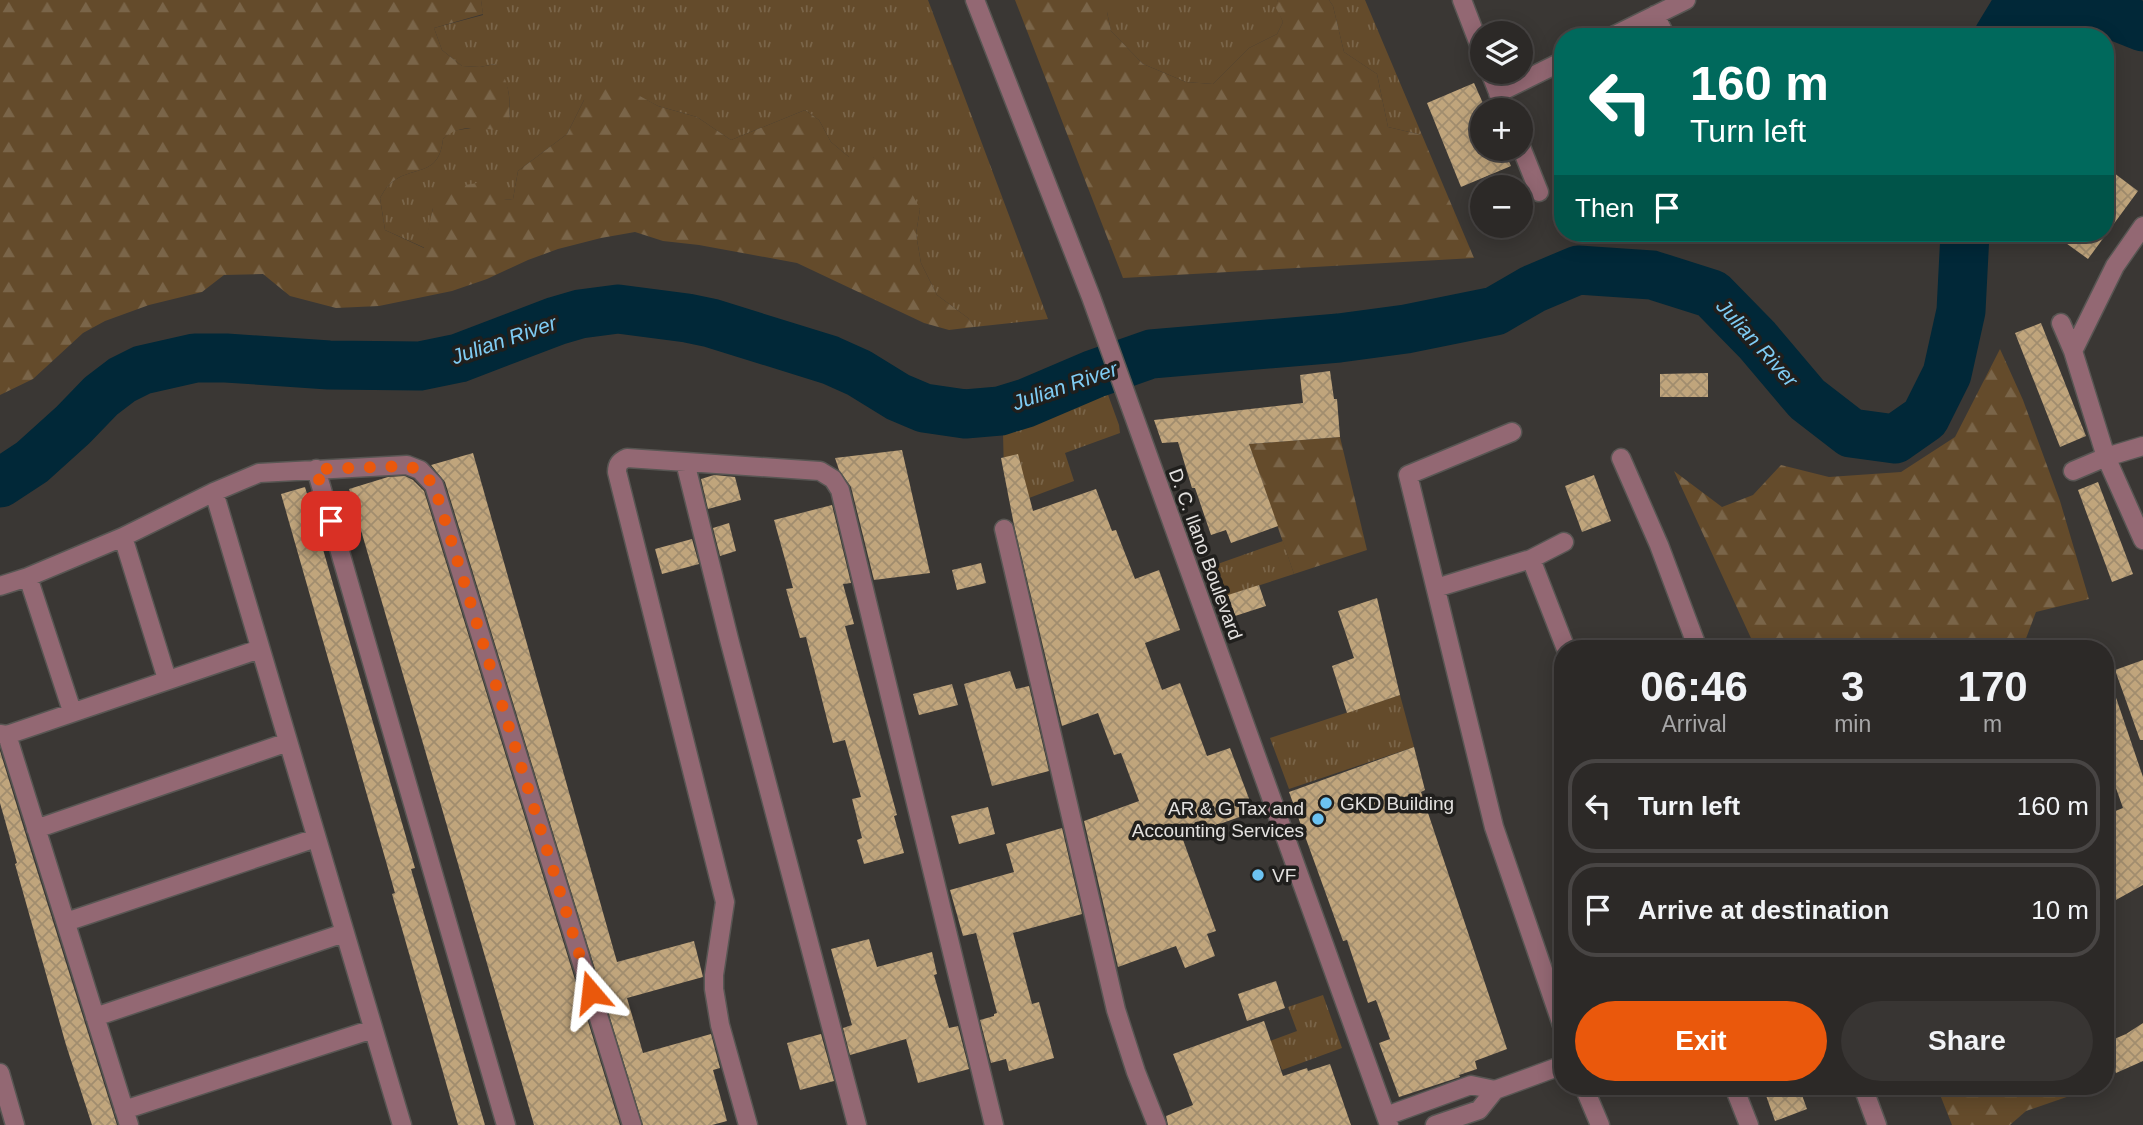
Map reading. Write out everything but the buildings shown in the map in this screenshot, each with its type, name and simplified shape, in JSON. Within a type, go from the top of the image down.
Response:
[{"type":"street","name":"D. C. Ilano Boulevard","points":[[975,0],[1099,319],[1387,1120]]},
{"type":"street","points":[[1462,0],[1470,21]]},
{"type":"street","points":[[1629,28],[1686,0]]},
{"type":"street","points":[[1655,15],[1662,28]]},
{"type":"street","points":[[1498,93],[1554,65]]},
{"type":"street","points":[[1495,84],[1500,98]]},
{"type":"street","points":[[1527,161],[1539,192]]},
{"type":"street","points":[[2073,351],[2115,266],[2143,226]]},
{"type":"street","points":[[2061,323],[2073,351],[2106,457],[2143,540]]},
{"type":"street","points":[[1512,432],[1408,475],[1494,827],[1554,1002]]},
{"type":"street","points":[[2073,471],[2143,446]]},
{"type":"street","points":[[748,1125],[720,1025],[714,989],[725,902],[617,472],[621,460],[627,458],[820,471],[834,479],[841,490],[994,1125]]},
{"type":"street","points":[[1621,458],[1659,545],[1695,640]]},
{"type":"street","points":[[685,462],[857,1125]]},
{"type":"street","points":[[0,586],[123,537],[258,473],[407,466],[420,470],[434,485],[632,1125]]},
{"type":"street","points":[[316,469],[506,1125]]},
{"type":"street","points":[[214,492],[402,1125]]},
{"type":"street","points":[[1004,529],[1116,1010],[1157,1125]]},
{"type":"street","points":[[123,537],[167,680]]},
{"type":"street","points":[[1436,588],[1531,559],[1564,542]]},
{"type":"street","points":[[1531,559],[1562,640]]},
{"type":"street","points":[[28,577],[72,711]]},
{"type":"street","points":[[260,649],[3,734],[66,922],[126,1117],[373,1029]]},
{"type":"street","points":[[36,829],[288,742]]},
{"type":"street","points":[[66,922],[316,838]]},
{"type":"street","points":[[95,1017],[344,933]]},
{"type":"street","points":[[1435,1125],[1479,1110],[1495,1090],[1554,1068]]},
{"type":"street","points":[[0,1073],[15,1125]]},
{"type":"street","points":[[1387,1120],[1471,1085],[1495,1090]]},
{"type":"street","points":[[1587,1095],[1600,1125]]},
{"type":"street","points":[[1737,1095],[1749,1125]]},
{"type":"street","points":[[1866,1095],[1877,1125]]},
{"type":"green space","points":[[0,0],[481,0],[483,14],[434,28],[442,50],[462,66],[495,64],[500,70],[508,91],[509,122],[499,130],[470,128],[450,134],[443,139],[440,152],[430,166],[398,178],[389,185],[380,198],[385,230],[424,248],[433,208],[448,188],[483,182],[500,200],[513,199],[518,171],[567,134],[584,100],[604,88],[638,95],[658,106],[697,117],[731,140],[805,110],[819,120],[831,142],[849,157],[873,157],[889,164],[910,190],[920,209],[916,234],[921,263],[937,295],[968,318],[974,327],[949,330],[924,323],[797,263],[663,241],[635,232],[558,249],[452,291],[379,306],[336,308],[290,296],[263,274],[224,275],[202,292],[149,305],[105,321],[83,333],[33,379],[0,395]]},
{"type":"green space","points":[[481,0],[928,0],[1048,319],[974,327],[968,318],[937,295],[921,263],[916,234],[920,209],[873,157],[849,157],[831,142],[819,120],[805,110],[731,140],[697,117],[658,106],[637,95],[584,100],[567,134],[518,171],[513,199],[433,208],[425,248],[385,230],[380,198],[389,185],[398,178],[430,166],[440,152],[443,139],[452,131],[509,122],[508,91],[495,64],[462,66],[442,50],[434,28],[483,15]]},
{"type":"green space","points":[[1015,0],[1107,0],[1111,31],[1143,64],[1186,82],[1213,84],[1249,48],[1277,34],[1283,22],[1275,6],[1278,0],[1329,0],[1333,6],[1344,52],[1377,74],[1388,127],[1422,135],[1474,258],[1123,278]]},
{"type":"green space","points":[[1107,0],[1278,0],[1276,6],[1283,22],[1277,34],[1249,48],[1213,84],[1186,82],[1143,64],[1111,31]]},
{"type":"green space","points":[[1329,0],[1365,0],[1422,135],[1388,127],[1377,74],[1344,52],[1333,6]]},
{"type":"green space","points":[[2000,349],[2023,400],[2060,501],[2089,599],[2036,612],[2025,640],[1752,640],[1674,471],[1722,507],[1753,495],[1781,465],[1829,477],[1901,472],[1955,437]]},
{"type":"green space","points":[[1107,392],[1120,433],[1065,453],[1074,481],[1029,498],[1004,475],[1003,432]]},
{"type":"green space","points":[[1340,437],[1367,550],[1294,574],[1249,444]]},
{"type":"green space","points":[[1283,541],[1294,574],[1220,598],[1209,567]]},
{"type":"green space","points":[[1400,695],[1414,747],[1289,789],[1270,738]]},
{"type":"green space","points":[[1323,995],[1342,1048],[1282,1070],[1270,1041],[1297,1031],[1288,1007]]},
{"type":"green space","points":[[1940,1095],[2072,1095],[2026,1111],[2010,1125],[1952,1125]]},
{"type":"waterway","name":"Julian River","points":[[2003,28],[2012,14],[2023,8],[2085,4],[2143,27]]},
{"type":"waterway","name":"Julian River","points":[[0,483],[32,462],[101,396],[122,380],[142,370],[195,358],[329,365],[420,366],[459,358],[580,314],[618,309],[711,323],[830,360],[924,408],[965,414],[1000,411],[1026,403],[1094,374],[1151,354],[1339,338],[1406,329],[1495,311],[1533,289],[1578,270],[1652,275],[1712,294],[1757,340],[1807,399],[1851,433],[1895,439],[1925,418],[1947,374],[1961,311],[1965,242]]},
{"type":"place","name":"GKD Building","points":[[1326,803]]},
{"type":"place","name":"AR & G Tax and Accounting Services","points":[[1318,819]]},
{"type":"place","name":"VF","points":[[1258,875]]},
{"type":"route","points":[[331,521],[316,469],[407,466],[420,470],[434,485],[591,992]]}]
